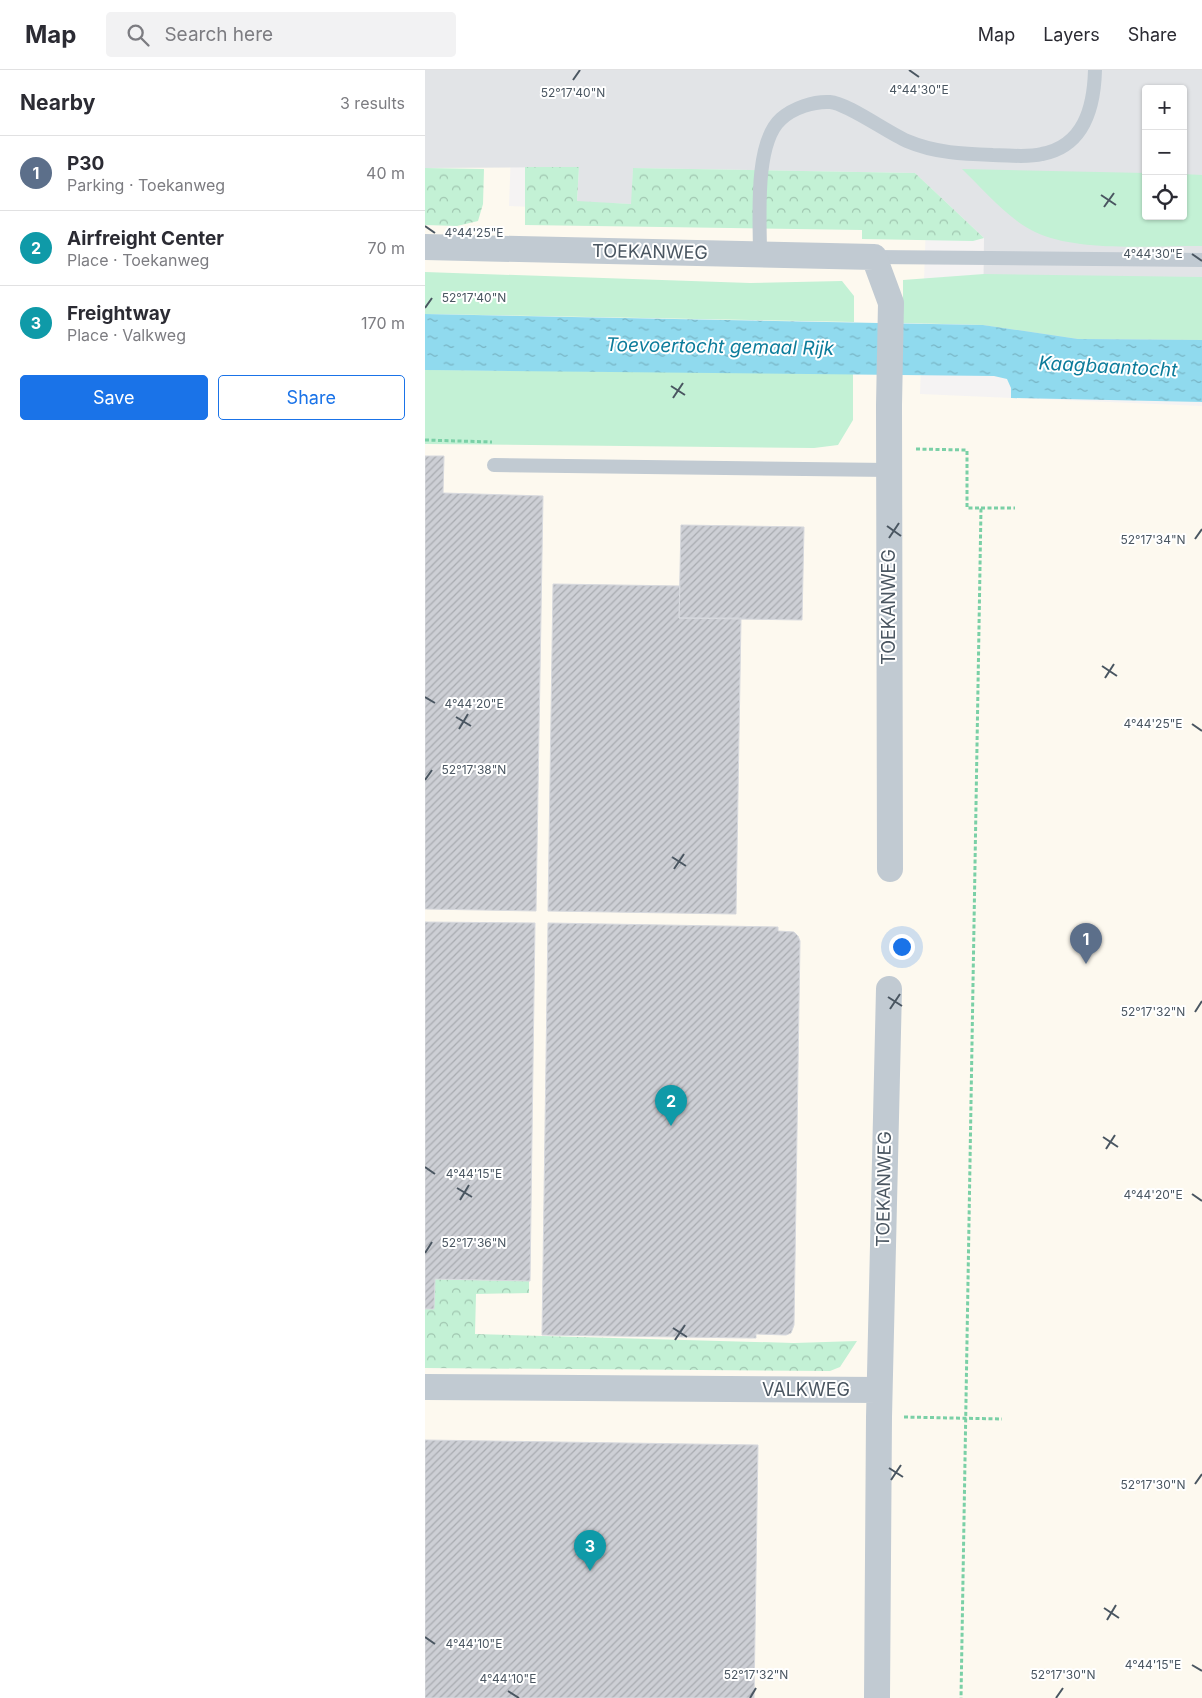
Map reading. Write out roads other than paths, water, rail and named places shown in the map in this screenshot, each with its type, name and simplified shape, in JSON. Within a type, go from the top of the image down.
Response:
[{"type":"street","name":"TOEKANWEG","points":[[425,247],[874,257],[891,303],[889,405],[890,869]]},
{"type":"street","name":"TOEKANWEG","points":[[879,1390],[889,989]]},
{"type":"street","name":"VALKWEG","points":[[425,1387],[879,1390]]},
{"type":"street","points":[[877,1698],[879,1390]]},
{"type":"lane","points":[[759,254],[763,151],[773,129],[781,119],[793,111],[805,106],[831,102],[848,109],[890,133],[930,148],[963,154],[1041,155],[1067,144],[1087,122],[1095,90],[1095,70]]},
{"type":"lane","name":"TOEKANWEG","points":[[874,257],[1202,260]]},
{"type":"lane","points":[[494,465],[889,459]]},
{"type":"water","points":[[425,314],[983,325],[1078,339],[1202,340],[1202,402],[1011,398],[1011,388],[1007,379],[994,376],[425,370]]},
{"type":"place","name":"P30","points":[[1086,964]]},
{"type":"place","name":"Airfreight Center","points":[[671,1126]]},
{"type":"place","name":"Freightway","points":[[590,1571]]},
{"type":"water label","name":"Toevoertocht gemaal Rijk","points":[[720,346]]},
{"type":"water label","name":"Kaagbaantocht","points":[[1108,366]]}]
